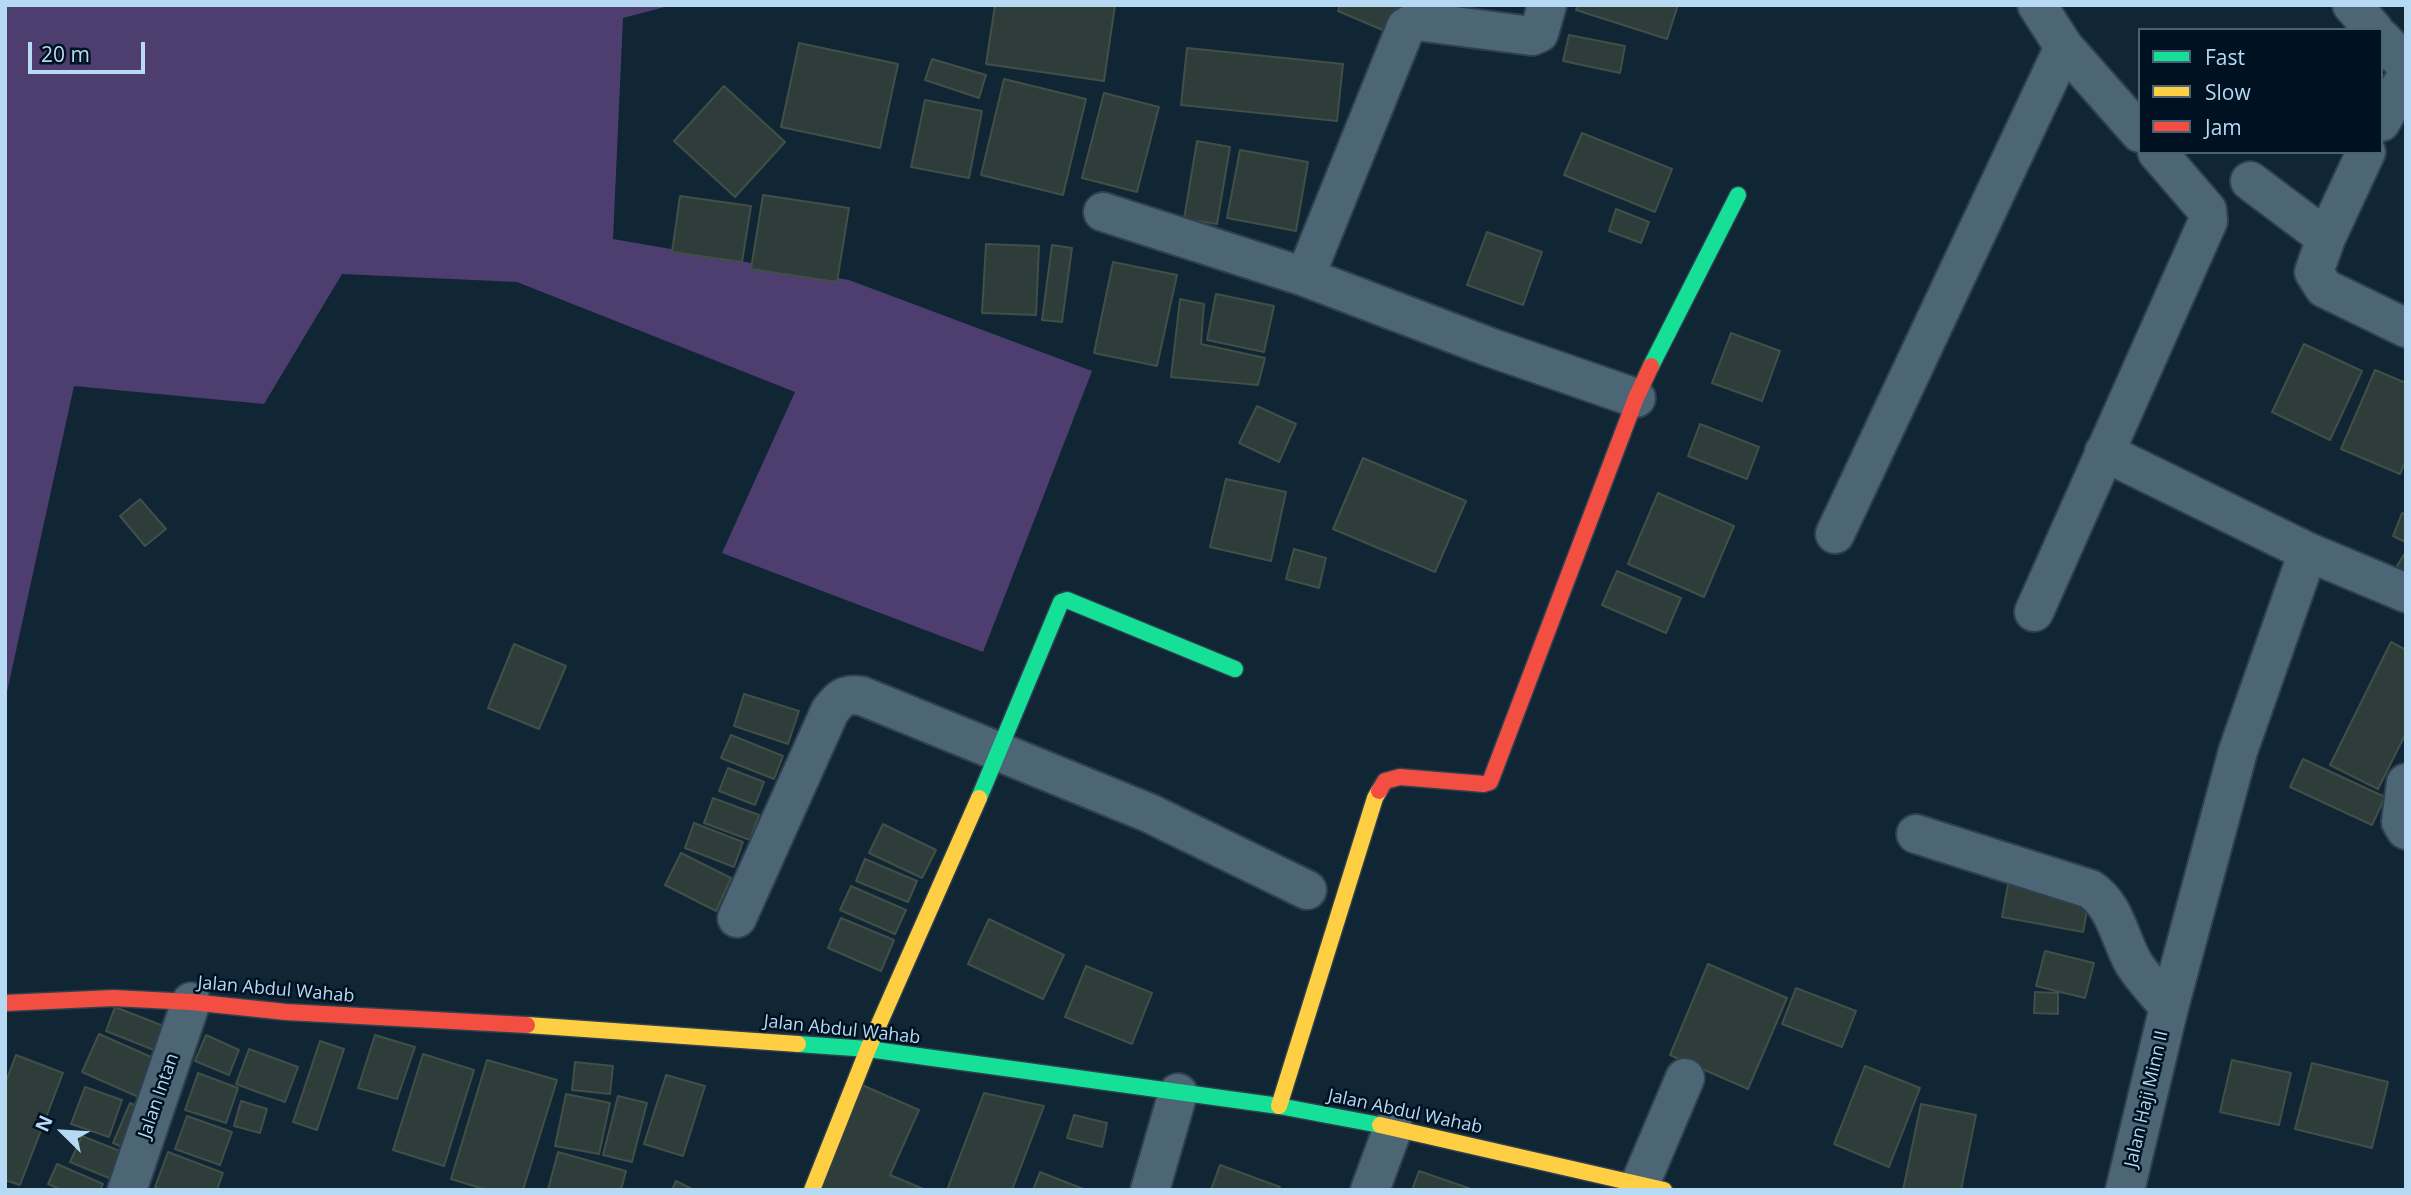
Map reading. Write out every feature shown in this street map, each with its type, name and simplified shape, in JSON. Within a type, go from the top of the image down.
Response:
[{"type":"street","points":[[1305,277],[1406,27],[1416,21],[1532,36],[1539,33],[1547,5]]},
{"type":"street","points":[[2037,5],[2064,47],[2138,131]]},
{"type":"street","points":[[2352,5],[2372,28]]},
{"type":"street","points":[[2383,40],[2406,65]]},
{"type":"street","points":[[1835,534],[2064,47]]},
{"type":"street","points":[[2383,118],[2406,77]]},
{"type":"street","points":[[2034,612],[2208,221],[2207,210],[2159,154]]},
{"type":"street","points":[[2365,154],[2326,238],[2314,272],[2323,288],[2406,328]]},
{"type":"street","points":[[2250,181],[2326,238]]},
{"type":"street","points":[[1279,1106],[1375,798],[1385,781],[1400,777],[1484,785],[1490,782],[1636,398],[1738,195]]},
{"type":"street","points":[[1103,212],[1305,277],[1489,347],[1636,398]]},
{"type":"street","points":[[2104,452],[2308,552],[2406,593]]},
{"type":"street","name":"Jalan Haji Minn II","points":[[2125,1190],[2169,1007],[2238,751],[2308,552]]},
{"type":"street","points":[[812,1190],[868,1049],[999,753],[1061,603],[1068,600],[1235,669]]},
{"type":"street","points":[[737,918],[830,711],[839,698],[850,694],[862,696],[1149,813],[1307,890]]},
{"type":"street","points":[[2406,783],[2402,822],[2406,830]]},
{"type":"street","points":[[1916,834],[2090,889],[2103,897],[2137,968],[2169,1007]]},
{"type":"street","name":"Jalan Abdul Wahab","points":[[5,1003],[114,998],[191,1002],[286,1012],[627,1030],[868,1049],[1279,1106],[1393,1128],[1575,1180],[1652,1187]]},
{"type":"street","name":"Jalan Intan","points":[[127,1190],[191,1002]]},
{"type":"street","points":[[1652,1187],[1685,1078]]},
{"type":"street","points":[[1150,1190],[1178,1093]]},
{"type":"street","points":[[1370,1190],[1393,1128]]},
{"type":"shaded area","points":[[5,5],[672,5],[623,18],[613,239],[849,280],[1092,371],[983,652],[722,553],[795,392],[517,282],[342,274],[264,404],[74,386],[5,701]]},
{"type":"building","points":[[995,5],[1115,5],[1104,81],[986,64]]},
{"type":"building","points":[[1340,5],[1404,5],[1392,34],[1338,11]]},
{"type":"building","points":[[1578,5],[1678,5],[1667,39],[1576,10]]},
{"type":"building","points":[[1569,35],[1625,46],[1620,73],[1563,61]]},
{"type":"building","points":[[799,43],[898,64],[880,148],[781,127]]},
{"type":"building","points":[[1187,48],[1343,64],[1337,121],[1181,105]]},
{"type":"building","points":[[932,59],[986,75],[979,98],[925,80]]},
{"type":"building","points":[[1004,79],[1086,99],[1063,195],[981,175]]},
{"type":"building","points":[[724,86],[785,142],[735,197],[674,141]]},
{"type":"building","points":[[1104,93],[1159,107],[1137,192],[1082,178]]},
{"type":"building","points":[[925,100],[982,111],[969,178],[911,167]]},
{"type":"building","points":[[1582,133],[1672,169],[1655,212],[1564,175]]},
{"type":"building","points":[[1197,141],[1230,147],[1217,224],[1184,219]]},
{"type":"building","points":[[1240,150],[1308,162],[1296,231],[1227,218]]},
{"type":"building","points":[[763,195],[849,208],[837,282],[751,269]]},
{"type":"building","points":[[680,196],[751,206],[742,262],[672,252]]},
{"type":"building","points":[[1616,209],[1649,222],[1641,243],[1609,231]]},
{"type":"building","points":[[1487,232],[1542,252],[1523,305],[1467,285]]},
{"type":"building","points":[[986,244],[1039,246],[1036,315],[982,313]]},
{"type":"building","points":[[1052,245],[1072,248],[1062,322],[1042,320]]},
{"type":"building","points":[[1113,262],[1177,275],[1157,366],[1094,353]]},
{"type":"building","points":[[1216,294],[1274,306],[1264,352],[1207,340]]},
{"type":"building","points":[[1180,299],[1204,304],[1201,344],[1265,358],[1258,385],[1171,377]]},
{"type":"building","points":[[1731,333],[1780,351],[1762,401],[1712,383]]},
{"type":"building","points":[[2304,344],[2362,371],[2330,440],[2272,412]]},
{"type":"building","points":[[2375,370],[2406,383],[2406,460],[2400,474],[2341,449]]},
{"type":"building","points":[[1257,406],[1296,424],[1279,462],[1239,443]]},
{"type":"building","points":[[1700,424],[1759,447],[1747,479],[1688,456]]},
{"type":"building","points":[[1363,458],[1466,501],[1435,572],[1333,529]]},
{"type":"building","points":[[1226,479],[1286,492],[1271,561],[1210,547]]},
{"type":"building","points":[[1658,493],[1734,526],[1704,597],[1628,564]]},
{"type":"building","points":[[140,499],[166,529],[145,546],[120,516]]},
{"type":"building","points":[[2402,513],[2406,515],[2405,542],[2393,536]]},
{"type":"building","points":[[1294,549],[1326,558],[1319,588],[1286,579]]},
{"type":"building","points":[[2406,551],[2406,585],[2391,576]]},
{"type":"building","points":[[1617,571],[1681,598],[1666,633],[1602,605]]},
{"type":"building","points":[[2391,642],[2406,650],[2406,733],[2378,789],[2330,765]]},
{"type":"building","points":[[514,644],[566,666],[539,729],[488,708]]},
{"type":"building","points":[[744,694],[799,711],[788,744],[734,726]]},
{"type":"building","points":[[731,735],[783,756],[774,779],[721,758]]},
{"type":"building","points":[[2303,759],[2385,797],[2372,825],[2290,787]]},
{"type":"building","points":[[728,768],[764,782],[755,805],[719,791]]},
{"type":"building","points":[[713,798],[759,815],[750,840],[704,823]]},
{"type":"building","points":[[694,823],[743,842],[734,867],[685,848]]},
{"type":"building","points":[[883,824],[936,850],[922,878],[869,853]]},
{"type":"building","points":[[681,853],[731,878],[716,911],[665,885]]},
{"type":"building","points":[[865,859],[917,881],[908,902],[856,881]]},
{"type":"building","points":[[2009,879],[2090,895],[2083,932],[2002,917]]},
{"type":"building","points":[[851,886],[906,910],[895,934],[840,910]]},
{"type":"building","points":[[841,918],[894,940],[881,971],[828,948]]},
{"type":"building","points":[[989,919],[1064,955],[1043,999],[968,964]]},
{"type":"building","points":[[2045,951],[2094,963],[2085,998],[2036,986]]},
{"type":"building","points":[[1708,964],[1787,998],[1748,1089],[1670,1055]]},
{"type":"building","points":[[1086,966],[1152,993],[1132,1044],[1065,1017]]},
{"type":"building","points":[[1796,988],[1856,1011],[1842,1047],[1782,1024]]},
{"type":"building","points":[[2035,992],[2058,993],[2058,1014],[2034,1013]]},
{"type":"building","points":[[115,1007],[179,1032],[169,1056],[106,1031]]},
{"type":"building","points":[[99,1034],[167,1064],[150,1102],[82,1072]]},
{"type":"building","points":[[206,1035],[239,1050],[229,1075],[195,1061]]},
{"type":"building","points":[[375,1035],[415,1047],[397,1099],[358,1088]]},
{"type":"building","points":[[320,1041],[344,1049],[317,1130],[293,1122]]},
{"type":"building","points":[[249,1049],[298,1067],[285,1102],[236,1084]]},
{"type":"building","points":[[423,1054],[474,1070],[444,1166],[393,1150]]},
{"type":"building","points":[[16,1055],[63,1073],[20,1185],[5,1180],[5,1084]]},
{"type":"building","points":[[487,1060],[557,1080],[523,1190],[487,1190],[451,1179]]},
{"type":"building","points":[[2232,1060],[2291,1073],[2279,1125],[2220,1112]]},
{"type":"building","points":[[575,1062],[613,1066],[610,1094],[572,1090]]},
{"type":"building","points":[[2312,1063],[2388,1082],[2372,1148],[2295,1129]]},
{"type":"building","points":[[1865,1066],[1920,1088],[1889,1167],[1834,1144]]},
{"type":"building","points":[[198,1073],[238,1088],[226,1123],[185,1110]]},
{"type":"building","points":[[666,1075],[705,1086],[683,1156],[644,1144]]},
{"type":"building","points":[[862,1085],[919,1110],[890,1175],[926,1190],[821,1190]]},
{"type":"building","points":[[85,1087],[122,1100],[109,1137],[71,1124]]},
{"type":"building","points":[[984,1093],[1044,1106],[1012,1190],[947,1190]]},
{"type":"building","points":[[566,1094],[610,1103],[599,1154],[555,1146]]},
{"type":"building","points":[[618,1096],[647,1103],[632,1162],[603,1155]]},
{"type":"building","points":[[241,1101],[267,1109],[260,1133],[234,1126]]},
{"type":"building","points":[[130,1103],[151,1112],[134,1152],[113,1143]]},
{"type":"building","points":[[1921,1104],[1976,1115],[1961,1190],[1903,1190]]},
{"type":"building","points":[[1074,1115],[1107,1123],[1102,1147],[1067,1138]]},
{"type":"building","points":[[187,1116],[232,1132],[220,1165],[175,1149]]},
{"type":"building","points":[[82,1136],[125,1153],[114,1180],[70,1162]]},
{"type":"building","points":[[168,1152],[223,1173],[217,1190],[161,1190],[155,1187]]},
{"type":"building","points":[[558,1152],[626,1171],[621,1190],[548,1190]]},
{"type":"building","points":[[57,1164],[103,1184],[100,1190],[62,1190],[48,1184]]},
{"type":"building","points":[[1220,1165],[1280,1187],[1279,1190],[1211,1190]]},
{"type":"building","points":[[1419,1171],[1474,1190],[1412,1190]]},
{"type":"building","points":[[1040,1172],[1086,1190],[1033,1190]]},
{"type":"building","points":[[676,1181],[694,1190],[672,1190]]},
{"type":"traffic: fast","points":[[1651,366],[1738,195]]},
{"type":"traffic: fast","points":[[979,798],[1061,602],[1067,600],[1235,669]]},
{"type":"traffic: fast","points":[[798,1044],[868,1049],[1279,1106],[1380,1125]]},
{"type":"traffic: slow","points":[[1279,1106],[1379,791]]},
{"type":"traffic: slow","points":[[812,1190],[868,1049],[979,798]]},
{"type":"traffic: slow","points":[[527,1025],[798,1044]]},
{"type":"traffic: slow","points":[[1380,1125],[1664,1190]]},
{"type":"traffic: jam","points":[[1379,791],[1385,781],[1400,777],[1484,784],[1490,782],[1636,398],[1651,366]]},
{"type":"traffic: jam","points":[[5,1003],[114,998],[191,1002],[286,1012],[527,1025]]}]
